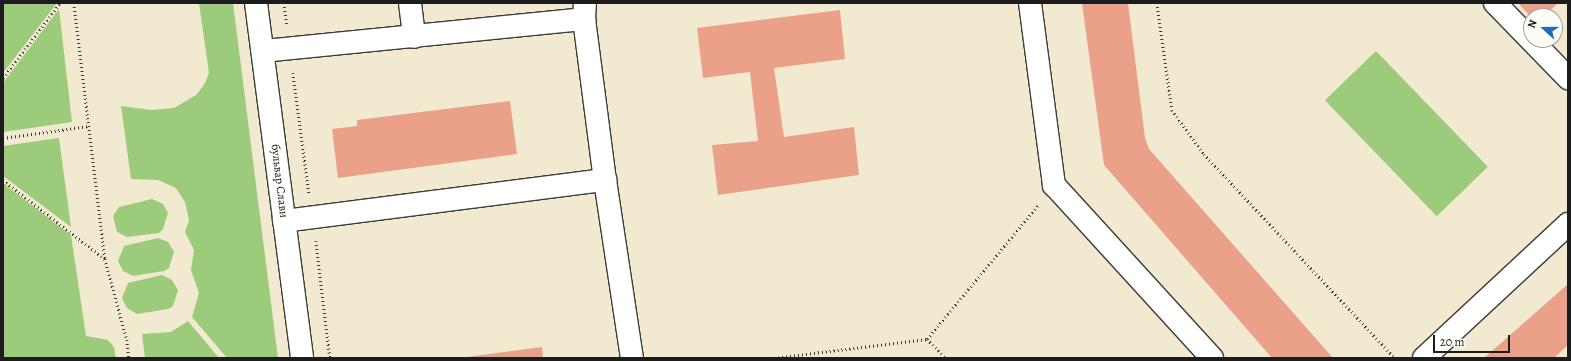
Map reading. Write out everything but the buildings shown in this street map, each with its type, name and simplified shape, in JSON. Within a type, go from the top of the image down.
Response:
[{"type":"main road","name":"бульвар Слави","points":[[256,3],[302,358]]},
{"type":"main road","points":[[410,3],[414,37]]},
{"type":"main road","points":[[1030,3],[1054,185],[1212,358]]},
{"type":"main road","points":[[1495,3],[1568,78]]},
{"type":"main road","points":[[262,51],[414,37],[585,11],[605,180],[632,358]]},
{"type":"main road","points":[[284,221],[605,180]]},
{"type":"main road","points":[[1424,358],[1568,224]]},
{"type":"path","points":[[3,78],[60,3]]},
{"type":"path","points":[[74,3],[105,259],[127,340],[129,358]]},
{"type":"path","points":[[284,3],[330,358]]},
{"type":"path","points":[[1157,3],[1172,110],[1204,154],[1395,358]]},
{"type":"path","points":[[3,138],[89,126]]},
{"type":"path","points":[[3,180],[105,259]]},
{"type":"path","points":[[774,358],[927,339],[1054,185]]},
{"type":"path","points":[[927,339],[946,358]]},
{"type":"green space","points":[[3,3],[57,3],[3,73]]},
{"type":"green space","points":[[199,3],[233,3],[278,358],[227,358],[192,317],[199,293],[191,270],[194,250],[185,232],[189,220],[185,202],[176,188],[158,180],[131,179],[121,106],[151,110],[174,108],[196,95],[204,85],[209,73]]},
{"type":"green space","points":[[59,9],[72,122],[3,132],[3,83]]},
{"type":"green space","points":[[1376,51],[1488,167],[1437,216],[1325,100]]},
{"type":"green space","points":[[59,138],[71,227],[3,176],[3,146]]},
{"type":"green space","points":[[3,183],[71,235],[86,336],[108,340],[114,347],[116,358],[3,358]]},
{"type":"green space","points":[[152,199],[163,204],[168,213],[163,229],[159,233],[127,237],[117,232],[113,216],[119,207]]},
{"type":"green space","points":[[158,238],[168,242],[174,252],[169,268],[164,271],[133,276],[123,271],[118,261],[124,246]]},
{"type":"green space","points":[[162,275],[172,280],[178,290],[173,306],[168,309],[137,314],[127,308],[122,298],[128,283]]},
{"type":"green space","points":[[188,321],[219,358],[145,358],[142,334],[171,332]]}]
